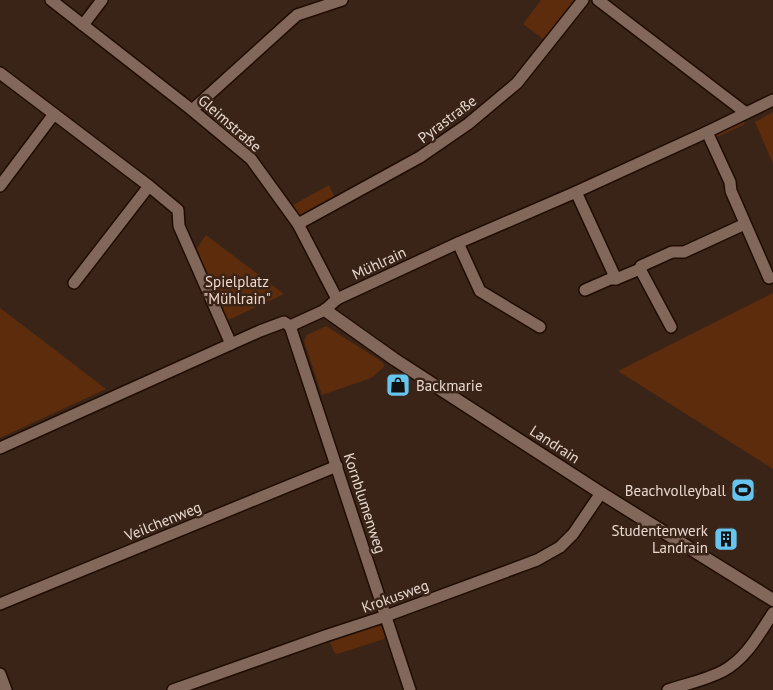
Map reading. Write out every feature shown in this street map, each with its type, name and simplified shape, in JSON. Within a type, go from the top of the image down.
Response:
[{"type":"street","name":"Gleimstraße","points":[[51,0],[192,110],[251,159],[298,224],[337,299]]},
{"type":"street","points":[[83,25],[102,0]]},
{"type":"street","points":[[192,110],[297,15],[342,0]]},
{"type":"street","name":"Pyrastraße","points":[[298,224],[420,157],[468,124],[517,82],[583,0]]},
{"type":"street","points":[[598,0],[746,113]]},
{"type":"street","points":[[0,73],[178,210],[179,226],[231,344]]},
{"type":"street","name":"Mühlrain","points":[[0,448],[231,344],[284,322],[290,326],[325,310],[337,299],[708,132],[773,100]]},
{"type":"street","points":[[0,186],[54,114]]},
{"type":"street","points":[[708,132],[730,182],[731,191],[769,278]]},
{"type":"street","points":[[74,283],[148,186]]},
{"type":"street","points":[[576,192],[616,280]]},
{"type":"street","points":[[586,290],[610,279],[616,280],[672,252],[684,252],[745,224]]},
{"type":"street","points":[[458,243],[480,291],[540,327]]},
{"type":"street","points":[[640,269],[671,327]]},
{"type":"street","name":"Landrain","points":[[325,310],[394,359],[601,493],[773,600]]},
{"type":"street","name":"Kornblumenweg","points":[[290,326],[410,690]]},
{"type":"street","name":"Veilchenweg","points":[[0,604],[337,466]]},
{"type":"street","name":"Krokusweg","points":[[173,690],[386,616],[537,560],[560,547],[573,534],[601,493]]},
{"type":"street","points":[[668,690],[709,677],[731,666],[746,652],[773,613]]},
{"type":"street","points":[[0,674],[6,690]]},
{"type":"green space","points":[[541,0],[577,0],[546,41],[523,24]]},
{"type":"green space","points":[[773,112],[773,164],[755,122]]},
{"type":"green space","points":[[744,121],[745,124],[715,138],[716,134]]},
{"type":"green space","points":[[329,185],[336,200],[300,218],[293,205]]},
{"type":"green space","name":"Spielplatz \"Mühlrain\"","points":[[206,235],[284,294],[224,322],[195,251]]},
{"type":"green space","points":[[773,293],[773,469],[618,371]]},
{"type":"green space","points":[[0,308],[97,382],[106,389],[0,438]]},
{"type":"green space","points":[[326,326],[378,359],[384,364],[384,367],[371,378],[322,395],[304,341],[307,335]]},
{"type":"green space","name":"Beachvolleyball","points":[[734,479],[757,490],[753,500],[729,489]]},
{"type":"green space","points":[[375,625],[382,627],[384,639],[337,654],[334,652],[330,642]]},
{"type":"place","name":"Backmarie","points":[[398,385]]},
{"type":"place","name":"Beachvolleyball","points":[[743,490]]},
{"type":"place","name":"Studentenwerk Landrain","points":[[726,539]]}]
